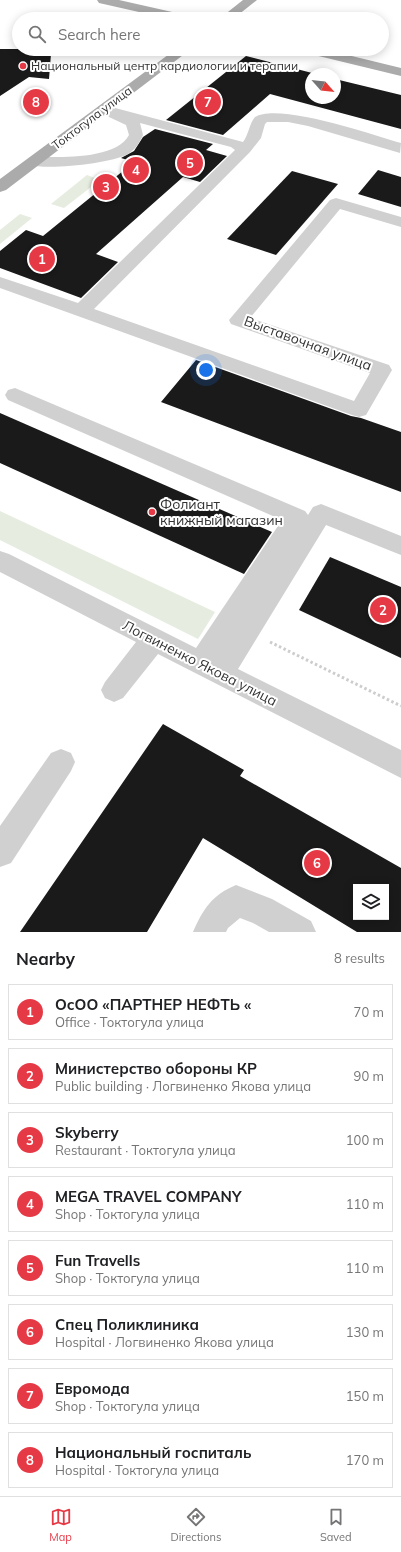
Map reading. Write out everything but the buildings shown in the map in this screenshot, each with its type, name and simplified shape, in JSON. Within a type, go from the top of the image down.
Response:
[{"type":"main road","points":[[103,0],[155,12]]},
{"type":"main road","points":[[235,12],[251,0]]},
{"type":"main road","name":"Токтогула улица","points":[[3,183],[34,162],[175,56]]},
{"type":"main road","points":[[336,56],[401,72]]},
{"type":"street","points":[[104,109],[236,144],[245,149]]},
{"type":"street","points":[[34,162],[106,157],[122,151],[134,140],[136,133],[133,123],[104,109]]},
{"type":"street","points":[[81,311],[245,149],[254,138],[257,124],[262,119],[277,116],[300,120],[400,148]]},
{"type":"street","name":"Выставочная улица","points":[[0,282],[359,410],[382,370],[238,320],[336,203],[401,222]]},
{"type":"street","points":[[16,395],[297,518],[210,668]]},
{"type":"street","points":[[210,668],[321,514],[401,546]]},
{"type":"street","name":"Логвиненко Якова улица","points":[[0,561],[401,765]]},
{"type":"street","points":[[114,690],[154,639]]},
{"type":"street","points":[[0,852],[61,762]]},
{"type":"street","points":[[209,932],[217,917],[236,901],[261,910],[300,932]]},
{"type":"path","points":[[269,642],[401,706]]},
{"type":"shaded area","points":[[87,175],[100,180],[64,208],[51,204]]},
{"type":"shaded area","points":[[20,214],[32,218],[0,244],[0,230]]},
{"type":"shaded area","points":[[0,511],[215,612],[198,639],[0,540]]},
{"type":"place","name":"Национальный центр кардиологии и терапии","points":[[23,66]]},
{"type":"place","name":"Национальный госпиталь","points":[[36,102]]},
{"type":"place","name":"Евромода","points":[[208,102]]},
{"type":"place","name":"Fun Travells","points":[[190,163]]},
{"type":"place","name":"MEGA TRAVEL COMPANY","points":[[136,170]]},
{"type":"place","name":"Skyberry","points":[[106,187]]},
{"type":"place","name":"ОсОО «ПАРТНЕР НЕФТЬ «","points":[[42,259]]},
{"type":"place","name":"Фолиант книжный магазин","points":[[152,512]]},
{"type":"place","name":"Министерство обороны КР","points":[[383,610]]},
{"type":"place","name":"Спец Поликлиника","points":[[317,863]]}]
